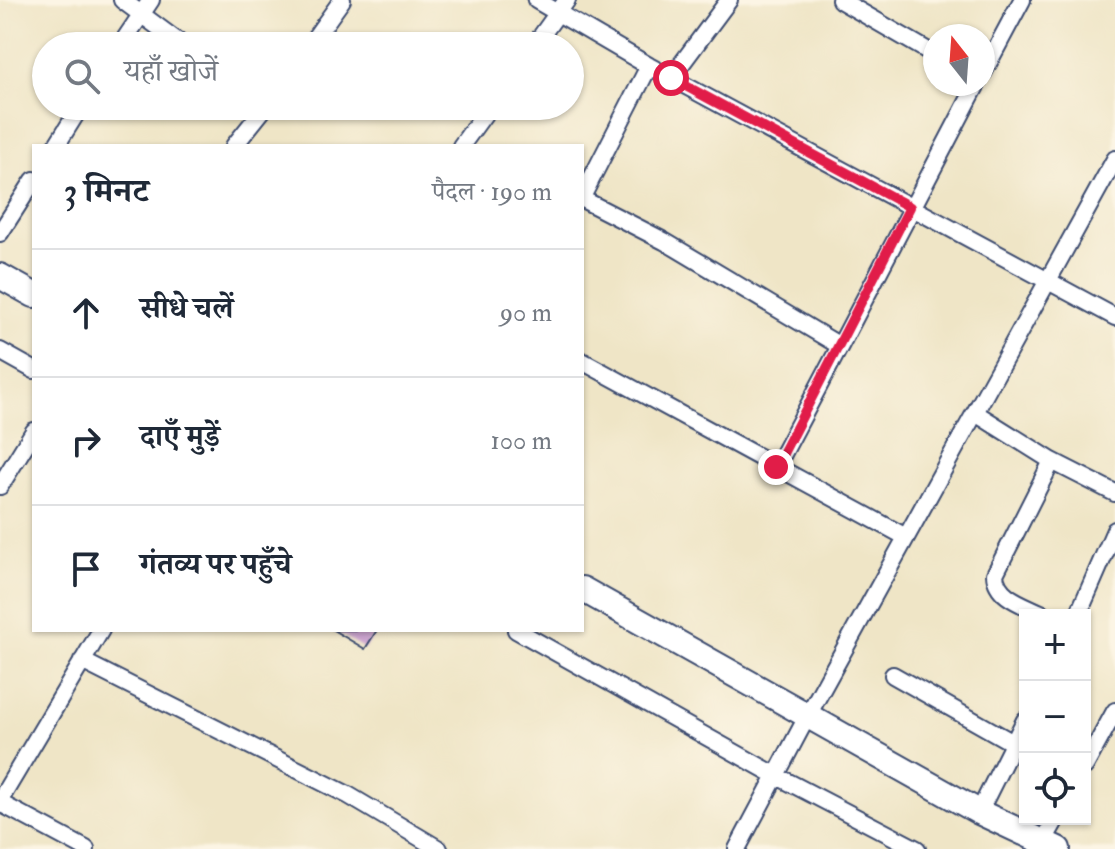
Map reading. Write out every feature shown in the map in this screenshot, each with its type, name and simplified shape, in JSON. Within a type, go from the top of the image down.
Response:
[{"type":"street","points":[[122,0],[165,32]]},
{"type":"street","points":[[129,32],[151,0]]},
{"type":"street","points":[[319,32],[342,0]]},
{"type":"street","points":[[536,0],[563,6],[649,66],[1115,317]]},
{"type":"street","points":[[671,78],[729,0]]},
{"type":"street","points":[[840,0],[923,48]]},
{"type":"street","points":[[995,51],[1022,0]]},
{"type":"street","points":[[544,32],[563,6]]},
{"type":"street","points":[[584,194],[649,66]]},
{"type":"street","points":[[776,467],[970,96]]},
{"type":"street","points":[[57,144],[72,120]]},
{"type":"street","points":[[236,144],[255,120]]},
{"type":"street","points":[[462,144],[480,120]]},
{"type":"street","points":[[737,849],[1115,159]]},
{"type":"street","points":[[0,233],[32,183]]},
{"type":"street","points":[[584,199],[664,241],[840,346]]},
{"type":"street","points":[[0,276],[32,294]]},
{"type":"street","points":[[0,351],[32,369]]},
{"type":"street","points":[[584,362],[906,537]]},
{"type":"street","points":[[977,414],[1052,461],[1115,493]]},
{"type":"street","points":[[0,486],[32,434]]},
{"type":"street","points":[[1033,609],[1002,593],[996,584],[995,574],[1052,461]]},
{"type":"street","points":[[1081,609],[1115,530]]},
{"type":"street","points":[[584,590],[1047,847],[1054,825]]},
{"type":"street","points":[[86,849],[0,802],[100,632]]},
{"type":"street","points":[[520,632],[775,775],[917,849]]},
{"type":"street","points":[[82,661],[348,795],[439,849]]},
{"type":"street","points":[[893,675],[1013,743]]},
{"type":"street","points":[[1091,755],[1115,711]]},
{"type":"street","points":[[979,812],[1019,732]]},
{"type":"building","points":[[336,632],[376,632],[365,649]]},
{"type":"route","points":[[671,78],[910,207],[776,467]]}]
